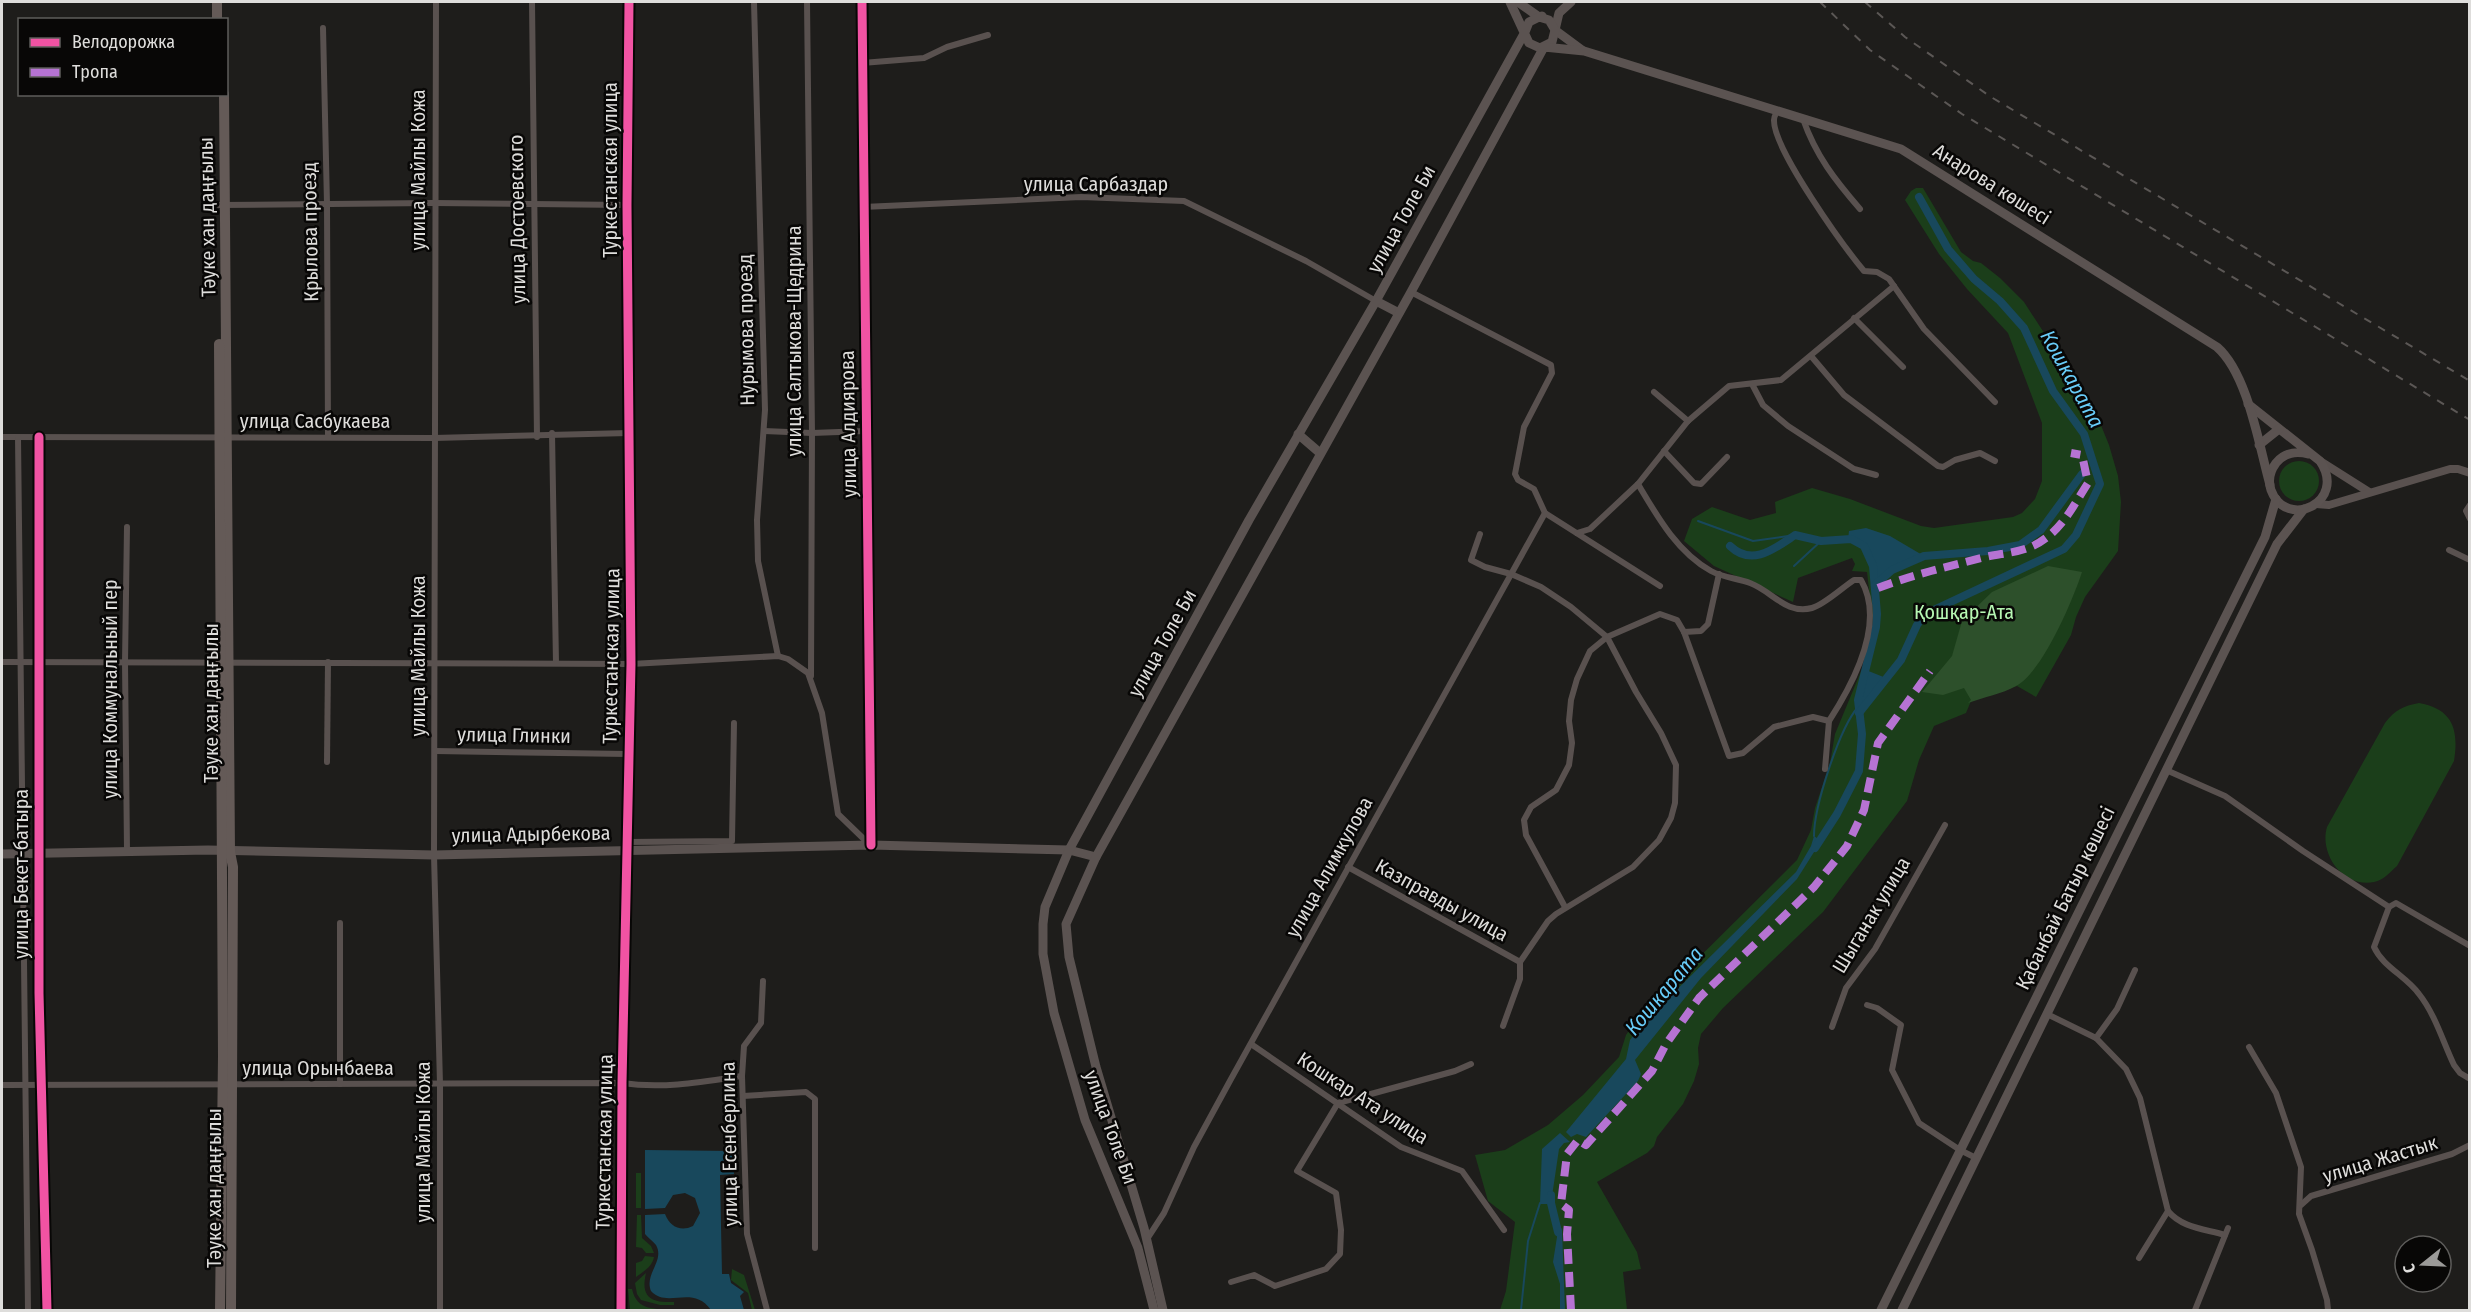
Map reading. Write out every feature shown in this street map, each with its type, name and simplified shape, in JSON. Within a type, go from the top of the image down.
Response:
[{"type":"main road","points":[[217,2],[217,18]]},
{"type":"main road","points":[[223,2],[223,18]]},
{"type":"main road","points":[[1509,2],[1529,43],[1534,47],[1584,51]]},
{"type":"main road","points":[[1518,2],[1539,17],[1550,20],[1555,30],[1584,51]]},
{"type":"main road","points":[[1525,32],[1529,22],[1539,17],[1559,13],[1571,2]]},
{"type":"main road","points":[[1544,47],[1552,42],[1559,13]]},
{"type":"main road","name":"улица Толе Би","points":[[1154,1311],[1138,1248],[1085,1120],[1054,1013],[1043,954],[1045,907],[1069,850],[1298,434],[1376,301],[1525,32]]},
{"type":"main road","name":"улица Толе Би","points":[[1163,1311],[1147,1239],[1096,1067],[1069,957],[1066,924],[1096,857],[1400,313],[1544,47]]},
{"type":"main road","name":"Анарова көшесі","points":[[1584,51],[1901,149],[2217,347],[2228,357],[2235,368],[2248,404],[2270,485]]},
{"type":"main road","name":"Тәуке хан даңғылы","points":[[218,96],[222,205]]},
{"type":"main road","name":"Тәуке хан даңғылы","points":[[220,1311],[233,867],[225,852],[222,205],[224,96]]},
{"type":"main road","points":[[1376,301],[1400,313]]},
{"type":"main road","points":[[2248,404],[2320,461],[2325,468],[2328,484],[2326,492],[2316,504],[2304,509],[2289,508],[2276,499],[2270,485],[2274,466],[2280,458],[2289,453],[2309,454]]},
{"type":"main road","points":[[2259,445],[2279,429]]},
{"type":"main road","points":[[1298,434],[1320,453]]},
{"type":"main road","name":"Қабанбай Батыр көшесі","points":[[1881,1311],[2265,537],[2276,499]]},
{"type":"main road","name":"Қабанбай Батыр көшесі","points":[[1902,1311],[2277,544],[2304,509]]},
{"type":"main road","name":"улица Адырбекова","points":[[2,854],[127,850],[434,855],[628,846],[871,845],[1069,850],[1096,857]]},
{"type":"main road","name":"Тәуке хан даңғылы","points":[[226,1085],[231,1311]]},
{"type":"street","name":"улица Майлы Кожа","points":[[436,2],[433,203],[434,855],[440,1084],[440,1311]]},
{"type":"street","name":"улица Достоевского","points":[[532,2],[537,437]]},
{"type":"street","name":"Туркестанская улица","points":[[621,1311],[622,1083],[631,664],[627,205],[630,2]]},
{"type":"street","name":"Нурымова проезд","points":[[754,2],[764,431],[757,520],[758,561],[778,656]]},
{"type":"street","name":"улица Салтыкова-Щедрина","points":[[807,2],[812,433],[811,681]]},
{"type":"street","name":"улица Алдиярова","points":[[862,2],[871,845]]},
{"type":"street","name":"Крылова проезд","points":[[323,28],[327,204],[328,436]]},
{"type":"street","points":[[862,63],[924,58],[947,47],[988,35]]},
{"type":"street","points":[[1777,111],[1774,120],[1779,138],[1810,197],[1841,243],[1864,271],[1877,272],[1889,279],[1924,329],[1995,402]]},
{"type":"street","points":[[1803,119],[1810,139],[1830,174],[1860,209]]},
{"type":"street","name":"улица Сарбаздар","points":[[863,207],[1081,197],[1184,201],[1306,261],[1376,301]]},
{"type":"street","points":[[222,205],[433,203],[627,205]]},
{"type":"street","points":[[1577,533],[1590,529],[1638,484],[1688,421],[1729,386],[1781,380],[1894,286]]},
{"type":"street","points":[[1412,291],[1551,365],[1552,373],[1524,427],[1514,468],[1518,480],[1533,489],[1545,513],[1660,586]]},
{"type":"street","points":[[1854,318],[1903,367]]},
{"type":"street","points":[[1811,356],[1844,395],[1938,466],[1943,467],[1955,460],[1980,453],[1995,461]]},
{"type":"street","points":[[1752,384],[1763,405],[1788,426],[1854,469],[1876,475]]},
{"type":"street","points":[[1654,392],[1688,421]]},
{"type":"street","points":[[764,431],[812,433],[866,431]]},
{"type":"street","points":[[552,433],[556,663]]},
{"type":"street","name":"улица Сасбукаева","points":[[2,437],[434,438],[537,437],[552,433],[629,433]]},
{"type":"street","name":"улица Бекет-батыра","points":[[18,437],[28,1311]]},
{"type":"street","name":"улица Бекет-батыра","points":[[39,437],[41,1085],[47,1311]]},
{"type":"street","points":[[1664,451],[1694,483],[1701,484],[1727,457]]},
{"type":"street","points":[[2320,461],[2369,492]]},
{"type":"street","points":[[2316,504],[2329,506],[2450,469],[2469,473]]},
{"type":"street","points":[[2352,498],[2353,482]]},
{"type":"street","points":[[1638,484],[1660,521],[1686,552],[1711,571],[1732,580],[1750,583],[1786,606],[1801,609],[1814,608],[1854,580],[1861,579],[1865,586],[1870,620],[1869,629],[1863,656],[1848,692],[1829,721],[1825,768]]},
{"type":"street","points":[[2469,505],[2466,511],[2469,519]]},
{"type":"street","name":"улица Алимкулова","points":[[1147,1239],[1164,1213],[1194,1147],[1545,513]]},
{"type":"street","name":"улица Коммунальный пер","points":[[127,527],[125,662],[127,850]]},
{"type":"street","points":[[1480,534],[1471,560],[1485,567],[1511,574],[1557,596],[1607,637],[1669,748],[1676,765],[1675,803],[1665,831],[1647,855],[1618,877],[1565,907],[1548,921],[1520,962],[1520,979],[1503,1026]]},
{"type":"street","points":[[2449,550],[2469,560]]},
{"type":"street","points":[[1684,632],[1701,631],[1708,624],[1719,574]]},
{"type":"street","points":[[1565,907],[1526,835],[1524,820],[1531,807],[1556,790],[1566,772],[1572,758],[1569,711],[1577,679],[1590,651],[1607,637],[1660,614],[1677,620],[1684,632],[1729,756],[1743,753],[1774,727],[1813,717],[1829,721]]},
{"type":"street","points":[[2,662],[631,664],[778,656],[788,659],[808,673],[822,713],[838,814],[871,845]]},
{"type":"street","points":[[327,762],[328,662]]},
{"type":"street","points":[[628,846],[732,841],[734,723]]},
{"type":"street","name":"улица Глинки","points":[[435,751],[628,754]]},
{"type":"street","points":[[2166,770],[2225,796],[2303,851],[2389,907]]},
{"type":"street","name":"Шыганак улица","points":[[1832,1027],[1846,988],[1875,949],[1945,825]]},
{"type":"street","name":"Казправды улица","points":[[1348,867],[1520,962]]},
{"type":"street","points":[[2469,945],[2396,903],[2389,907],[2374,947],[2378,957],[2418,991],[2426,1003],[2454,1065],[2469,1079]]},
{"type":"street","points":[[340,922],[340,1084]]},
{"type":"street","points":[[2096,1038],[2117,1009],[2135,970]]},
{"type":"street","name":"улица Есенберлина","points":[[763,981],[761,1023],[744,1046],[742,1076],[747,1234],[767,1311]]},
{"type":"street","points":[[1867,1005],[1877,1008],[1901,1025],[1892,1070],[1919,1123],[1976,1158]]},
{"type":"street","points":[[2047,1014],[2096,1038],[2126,1069],[2140,1098],[2168,1211],[2174,1219],[2186,1224],[2227,1232],[2195,1311]]},
{"type":"street","name":"Кошкар Ата улица","points":[[1251,1044],[1401,1147],[1462,1171],[1504,1230]]},
{"type":"street","points":[[2249,1047],[2276,1093],[2301,1167],[2299,1214],[2327,1300],[2328,1311]]},
{"type":"street","points":[[1231,1282],[1254,1275],[1275,1286],[1326,1269],[1341,1254],[1341,1230],[1336,1193],[1297,1172],[1338,1103],[1445,1074],[1471,1064]]},
{"type":"street","name":"улица Орынбаева","points":[[2,1085],[622,1083],[643,1086],[684,1085],[742,1076]]},
{"type":"street","points":[[743,1096],[806,1092],[815,1100],[815,1248]]},
{"type":"street","name":"улица Жастык","points":[[2301,1205],[2311,1196],[2452,1154],[2469,1145]]},
{"type":"street","points":[[2139,1258],[2168,1211]]},
{"type":"green space","name":"Қошқар-Ата","points":[[1916,188],[1923,188],[1961,252],[1973,261],[1981,263],[2000,278],[2024,302],[2096,413],[2118,476],[2121,502],[2118,551],[2085,597],[2071,635],[2036,697],[2017,686],[1971,701],[1966,713],[1934,726],[1919,760],[1907,801],[1823,912],[1723,1008],[1701,1034],[1698,1048],[1699,1064],[1694,1081],[1683,1104],[1657,1137],[1654,1146],[1647,1153],[1597,1182],[1637,1252],[1641,1269],[1623,1272],[1627,1310],[1500,1310],[1506,1291],[1515,1222],[1488,1201],[1475,1155],[1505,1150],[1548,1125],[1583,1095],[1619,1057],[1626,1035],[1636,1020],[1797,860],[1811,830],[1815,808],[1830,763],[1835,734],[1864,664],[1873,625],[1867,572],[1852,571],[1855,564],[1852,558],[1798,578],[1793,602],[1714,566],[1684,541],[1692,519],[1712,507],[1750,520],[1776,513],[1775,502],[1812,488],[1850,499],[1921,526],[1934,528],[2013,517],[2022,513],[2035,499],[2042,481],[2042,423],[2008,333],[1967,289],[1939,254],[1905,200]]},
{"type":"green space","points":[[2299,461],[2307,462],[2313,467],[2318,473],[2318,489],[2313,495],[2307,500],[2299,501],[2291,500],[2285,495],[2280,489],[2279,481],[2280,473],[2285,467],[2291,462]]},
{"type":"green space","points":[[2048,566],[2082,572],[2072,600],[2055,635],[2046,652],[2026,679],[2011,689],[1968,703],[1971,700],[1964,688],[1943,695],[1922,692],[1952,656],[1962,621],[1992,592]]},
{"type":"green space","points":[[2419,703],[2440,710],[2451,723],[2455,740],[2454,761],[2397,866],[2378,881],[2352,880],[2336,867],[2330,858],[2325,837],[2327,827],[2385,723],[2400,709]]},
{"type":"green space","points":[[636,1173],[641,1173],[641,1208],[636,1208]]},
{"type":"green space","points":[[637,1215],[641,1215],[642,1238],[651,1246],[654,1253],[646,1253],[642,1248],[636,1247]]},
{"type":"green space","points":[[645,1256],[654,1257],[651,1264],[636,1277],[636,1263],[642,1261]]},
{"type":"green space","points":[[732,1269],[744,1275],[755,1310],[752,1310],[748,1293],[731,1280]]},
{"type":"green space","points":[[646,1273],[646,1293],[654,1300],[674,1302],[674,1305],[660,1305],[641,1300],[635,1283]]},
{"type":"green space","points":[[628,1289],[632,1289],[638,1302],[643,1305],[654,1309],[674,1310],[630,1310]]},
{"type":"water","points":[[1866,528],[1890,536],[1924,556],[1892,570],[1875,585],[1873,566],[1864,546],[1848,539],[1849,531]]},
{"type":"water","points":[[1866,670],[1886,678],[1859,712],[1858,700]]},
{"type":"water","points":[[1814,836],[1821,841],[1797,879],[1701,978],[1635,1060],[1641,1074],[1638,1081],[1586,1137],[1577,1134],[1571,1137],[1566,1132],[1626,1059],[1630,1040],[1642,1024],[1796,872]]},
{"type":"water","points":[[1560,1133],[1570,1142],[1564,1143],[1559,1149],[1551,1203],[1540,1203],[1542,1149]]},
{"type":"water","points":[[645,1150],[732,1151],[734,1174],[720,1175],[722,1274],[729,1274],[731,1283],[744,1292],[740,1296],[744,1310],[711,1310],[704,1302],[696,1299],[665,1298],[651,1291],[650,1279],[657,1262],[658,1251],[656,1245],[645,1234],[645,1215],[665,1214],[676,1227],[689,1228],[693,1226],[700,1213],[695,1198],[685,1193],[673,1195],[665,1208],[645,1209]]},
{"type":"water","points":[[1554,1221],[1559,1223],[1562,1230],[1565,1310],[1560,1310],[1560,1284],[1553,1262],[1557,1237]]},
{"type":"waterway","name":"Кошкарата","points":[[1859,713],[1901,660],[1917,625],[1925,614],[2064,549],[2076,535],[2100,484],[2084,434],[2053,391],[2024,328],[2000,301],[1974,279],[1948,249],[1919,197]]},
{"type":"waterway","points":[[1875,585],[1892,570],[1924,556],[1988,551],[2020,545],[2041,530],[2082,474]]},
{"type":"waterway","points":[[1698,521],[1753,541],[1795,535]]},
{"type":"waterway","name":"Кошкарата","points":[[1730,546],[1746,555],[1755,555],[1763,554],[1795,535],[1821,541],[1851,539],[1864,546],[1873,566],[1877,614],[1876,627],[1858,700],[1862,734],[1859,771],[1837,814],[1815,848]]},
{"type":"waterway","points":[[1794,566],[1821,541]]},
{"type":"waterway","points":[[1814,836],[1818,807],[1829,769],[1843,732],[1858,707]]},
{"type":"waterway","name":"Кошкарата","points":[[1551,1195],[1558,1232]]},
{"type":"waterway","points":[[1521,1310],[1528,1241],[1540,1203],[1551,1203]]},
{"type":"railway","points":[[1820,2],[1870,50],[1962,114],[2470,420]]},
{"type":"railway","points":[[1865,2],[1905,37],[1991,97],[2470,381]]},
{"type":"marked path","points":[[1878,588],[1942,568],[2022,550],[2046,538],[2064,520],[2088,483],[2082,455],[2071,453]]},
{"type":"marked path","points":[[1571,1310],[1567,1234],[1569,1210],[1561,1204],[1567,1154],[1578,1140],[1586,1145],[1652,1071],[1666,1044],[1699,998],[1814,887],[1847,846],[1864,810],[1878,743],[1930,671]]},
{"type":"cycle path","points":[[621,1310],[622,1083],[631,664],[627,205],[629,2]]},
{"type":"cycle path","points":[[862,2],[871,845]]},
{"type":"cycle path","points":[[39,437],[39,993],[47,1310]]}]
